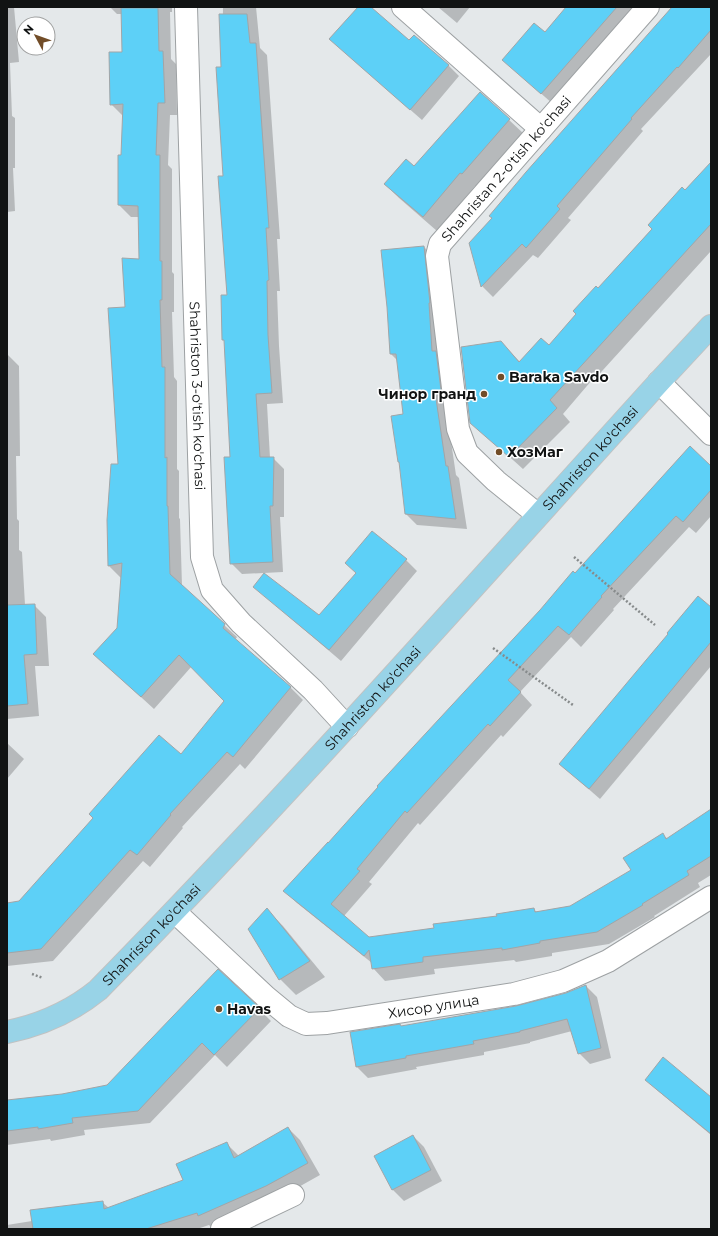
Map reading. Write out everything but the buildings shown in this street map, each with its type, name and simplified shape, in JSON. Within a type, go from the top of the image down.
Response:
[{"type":"main road","name":"Shahriston ko'chasi","points":[[7,1032],[41,1023],[70,1010],[85,1001],[98,990],[175,912],[347,727],[711,326]]},
{"type":"street","name":"Shahriston 3-o'tish ko'chasi","points":[[186,7],[202,557],[212,590],[241,623],[313,690],[347,727]]},
{"type":"street","points":[[403,7],[541,129]]},
{"type":"street","name":"Shahristan 2-o'tish ko'chasi","points":[[538,515],[496,481],[467,453],[458,430],[437,256],[440,244],[648,7]]},
{"type":"street","points":[[659,382],[711,434]]},
{"type":"street","name":"Хисор улица","points":[[175,912],[266,997],[289,1016],[306,1024],[327,1023],[514,994],[562,981],[608,961],[711,897]]},
{"type":"street","points":[[222,1229],[293,1195]]},
{"type":"path","points":[[574,557],[655,625]]},
{"type":"path","points":[[493,648],[573,705]]},
{"type":"path","points":[[32,974],[43,978]]},
{"type":"place","name":"Baraka Savdo","points":[[501,377]]},
{"type":"place","name":"Чинор гранд","points":[[484,394]]},
{"type":"place","name":"ХозМаг","points":[[499,452]]},
{"type":"place","name":"Havas","points":[[219,1009]]}]
